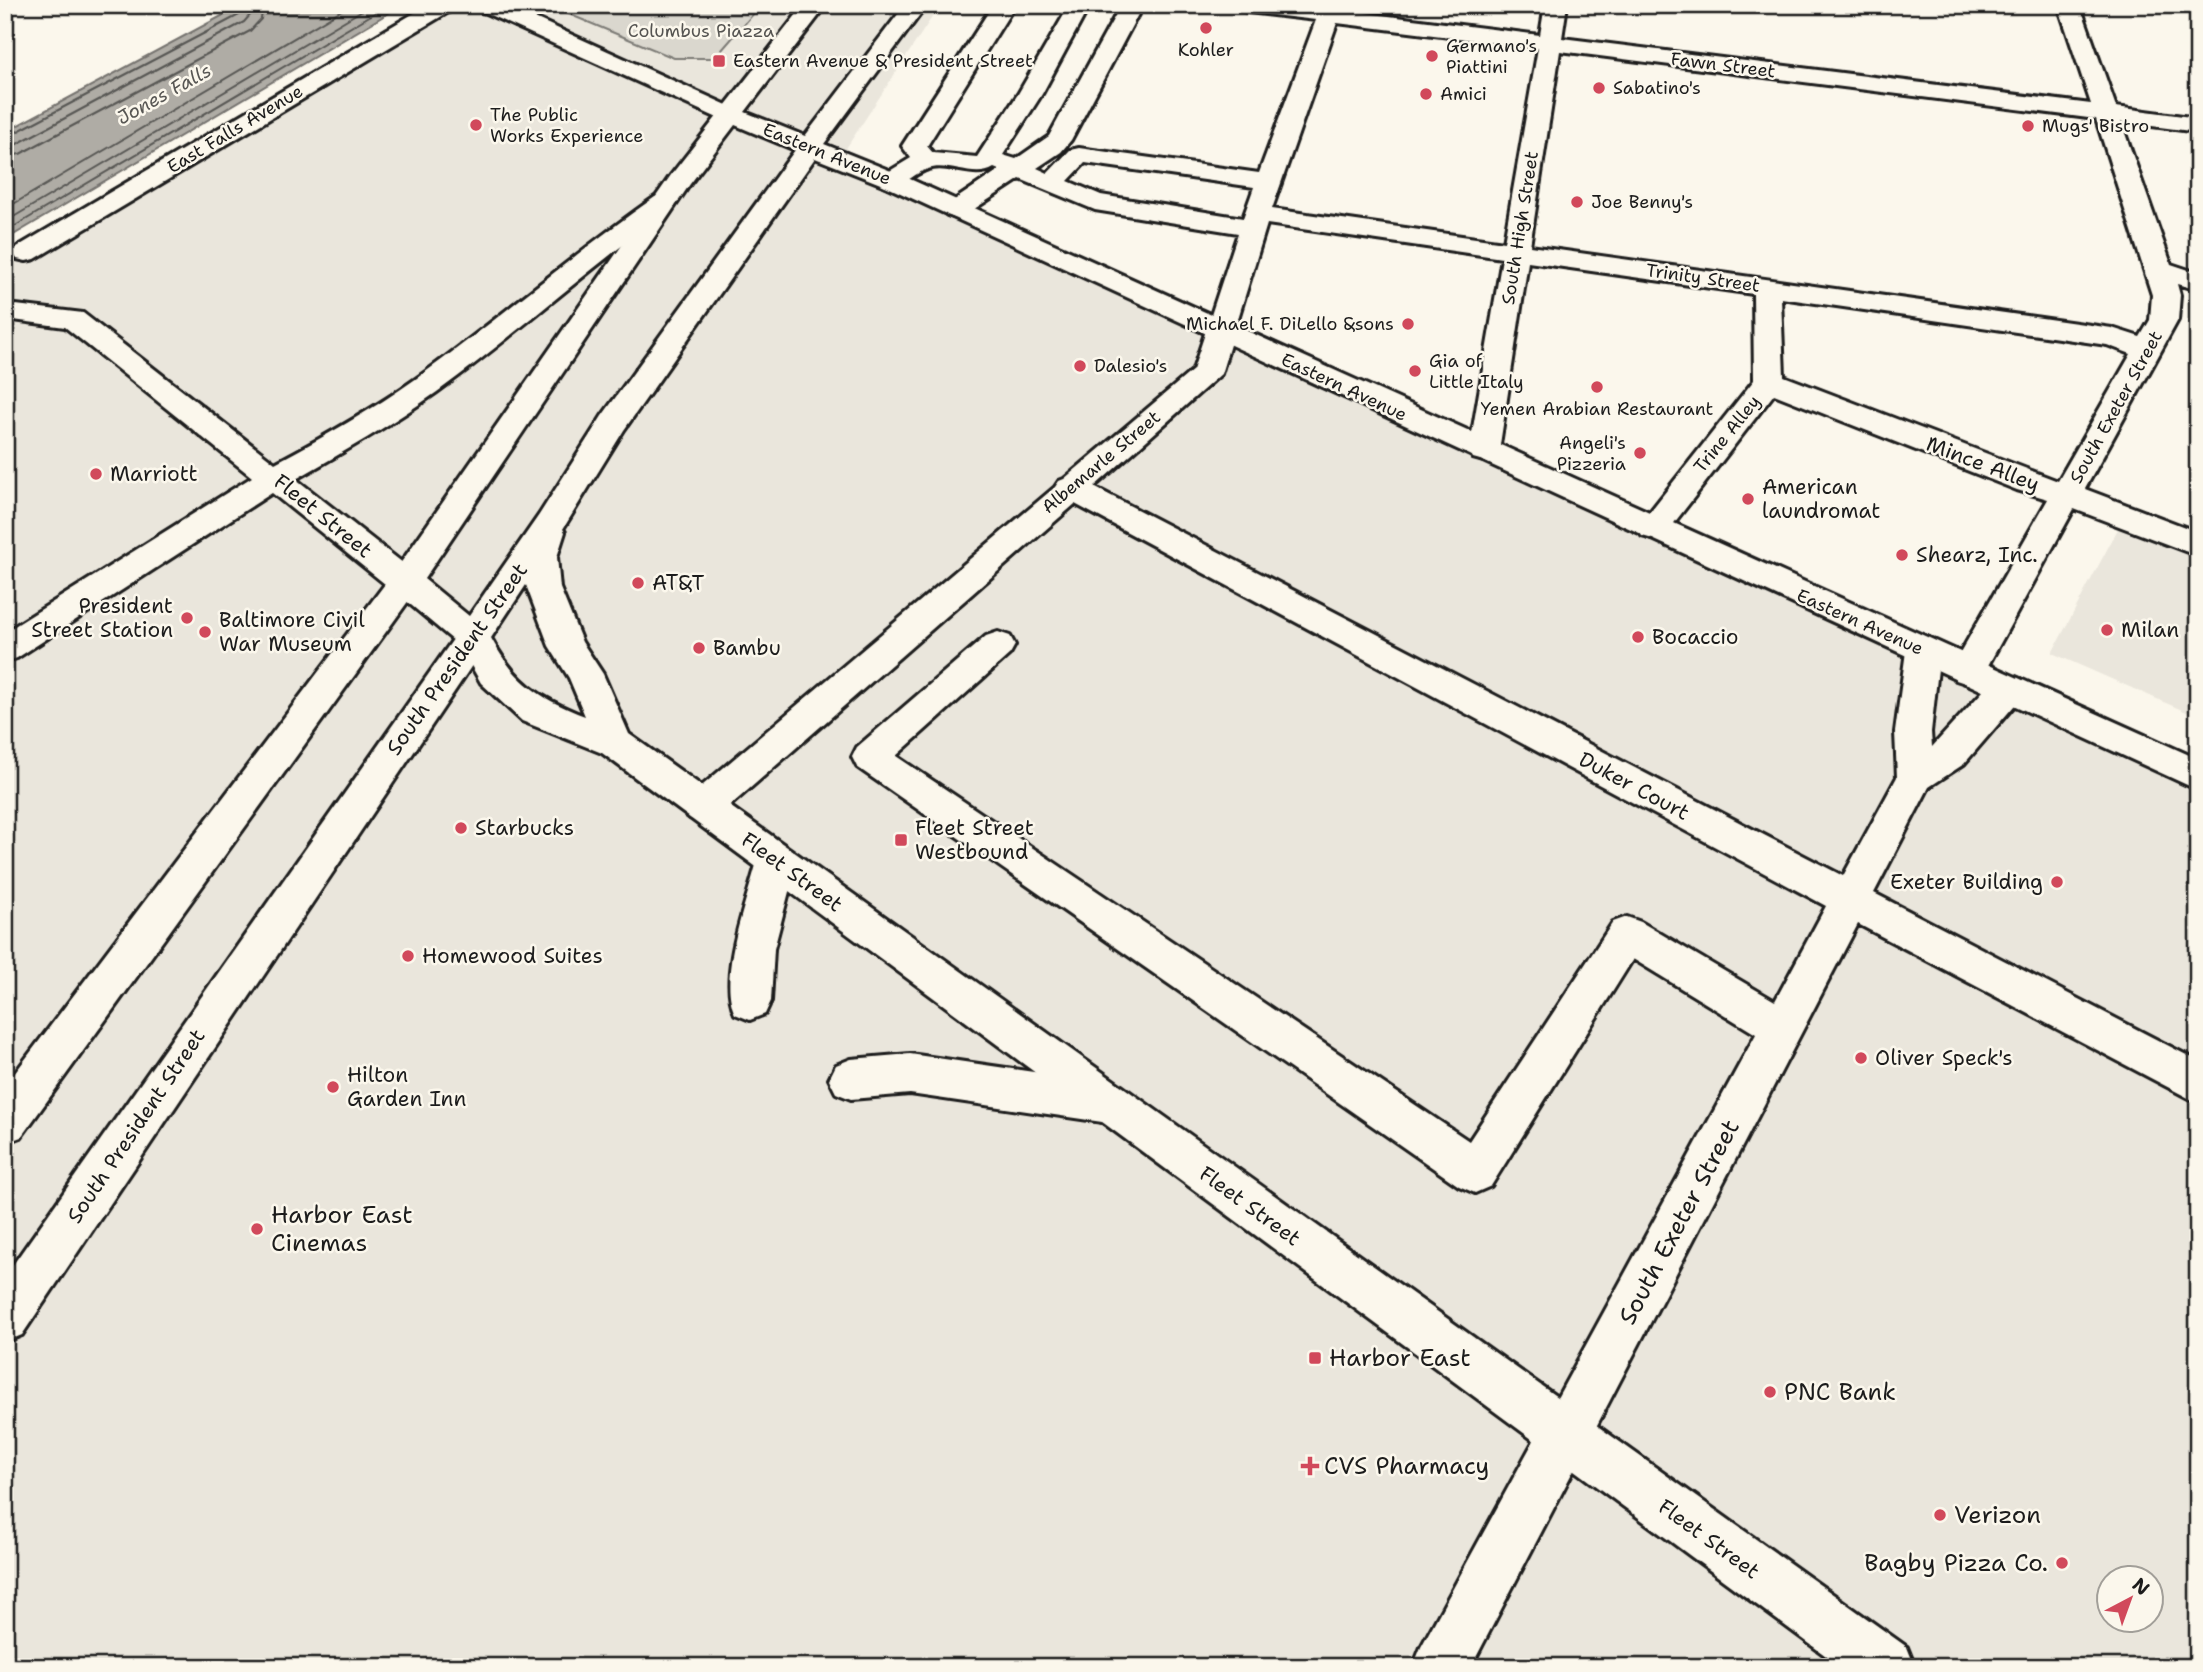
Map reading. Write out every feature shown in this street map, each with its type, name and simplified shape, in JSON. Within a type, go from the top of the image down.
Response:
[{"type":"street","name":"East Falls Avenue","points":[[26,253],[443,5]]},
{"type":"street","name":"Eastern Avenue","points":[[486,5],[730,115],[891,180],[2198,775]]},
{"type":"street","points":[[5,1122],[405,582],[664,202],[816,5]]},
{"type":"street","name":"South President Street","points":[[5,1318],[552,521],[613,423],[809,148],[916,5]]},
{"type":"street","points":[[925,160],[914,146],[1004,5]]},
{"type":"street","points":[[891,180],[925,160],[984,166],[1030,94],[1080,6],[1077,5]]},
{"type":"street","points":[[956,210],[1059,140],[1132,5]]},
{"type":"street","name":"Fawn Street","points":[[1248,5],[1330,10],[1550,43],[2198,125]]},
{"type":"street","name":"South High Street","points":[[1484,451],[1556,5]]},
{"type":"street","name":"South Exeter Street","points":[[1968,671],[2164,320],[2166,295],[2159,269],[2069,5]]},
{"type":"street","name":"Albemarle Street","points":[[703,807],[1070,488],[1206,374],[1255,221],[1330,10]]},
{"type":"street","points":[[1053,183],[1079,155],[1269,182]]},
{"type":"street","name":"Trinity Street","points":[[989,157],[1095,202],[1517,251],[2112,337],[2148,350]]},
{"type":"street","points":[[5,649],[275,477],[368,425],[418,391],[592,253],[664,202]]},
{"type":"street","points":[[2159,269],[2198,282]]},
{"type":"street","name":"Trine Alley","points":[[1653,528],[1769,381],[1768,287]]},
{"type":"street","name":"Fleet Street","points":[[16,313],[74,319],[473,637],[493,674],[536,711],[615,743],[1887,1667]]},
{"type":"street","name":"Mince Alley","points":[[1769,381],[2028,483],[2067,494],[2198,545]]},
{"type":"street","name":"Duker Court","points":[[1070,488],[2198,1083]]},
{"type":"street","points":[[552,521],[541,557],[543,588],[566,646],[585,674],[615,743]]},
{"type":"street","points":[[998,645],[870,757],[1475,1171],[1627,934],[1783,1028]]},
{"type":"street","points":[[1916,777],[1913,732],[1923,651]]},
{"type":"street","name":"South Exeter Street","points":[[1441,1667],[1916,777],[1951,754],[2007,689]]},
{"type":"street","points":[[750,1001],[754,949],[777,861]]},
{"type":"street","points":[[851,1079],[910,1074],[1109,1103]]},
{"type":"shaded area","name":"Harbor East","points":[[429,5],[940,5],[839,159],[2198,775],[2198,1667],[5,1667],[5,266]]},
{"type":"shaded area","points":[[2120,525],[2198,556],[2198,717],[2052,653]]},
{"type":"green space","name":"Columbus Piazza","points":[[547,5],[761,5],[715,58],[674,58]]},
{"type":"water","name":"Jones Falls","points":[[242,5],[402,5],[5,240],[5,132]]},
{"type":"place","name":"Kohler","points":[[1206,28]]},
{"type":"place","name":"Germano's Piattini","points":[[1432,56]]},
{"type":"place","name":"Eastern Avenue & President Street","points":[[719,61]]},
{"type":"place","name":"Sabatino's","points":[[1599,88]]},
{"type":"place","name":"Amici","points":[[1426,94]]},
{"type":"place","name":"The Public Works Experience","points":[[476,125]]},
{"type":"place","name":"Mugs' Bistro","points":[[2028,126]]},
{"type":"place","name":"Joe Benny's","points":[[1577,202]]},
{"type":"place","name":"Michael F. DiLello &sons","points":[[1408,324]]},
{"type":"place","name":"Dalesio's","points":[[1080,366]]},
{"type":"place","name":"Gia of Little Italy","points":[[1415,371]]},
{"type":"place","name":"Yemen Arabian Restaurant","points":[[1597,387]]},
{"type":"place","name":"Angeli's Pizzeria","points":[[1640,453]]},
{"type":"place","name":"Marriott","points":[[96,474]]},
{"type":"place","name":"American laundromat","points":[[1748,499]]},
{"type":"place","name":"Shearz, Inc.","points":[[1902,555]]},
{"type":"place","name":"AT&T","points":[[638,583]]},
{"type":"place","name":"President Street Station","points":[[187,618]]},
{"type":"place","name":"Milan","points":[[2107,630]]},
{"type":"place","name":"Baltimore Civil War Museum","points":[[205,632]]},
{"type":"place","name":"Bocaccio","points":[[1638,637]]},
{"type":"place","name":"Bambu","points":[[699,648]]},
{"type":"place","name":"Starbucks","points":[[461,828]]},
{"type":"place","name":"Fleet Street Westbound","points":[[901,840]]},
{"type":"place","name":"Exeter Building","points":[[2057,882]]},
{"type":"place","name":"Homewood Suites","points":[[408,956]]},
{"type":"place","name":"Oliver Speck's","points":[[1861,1058]]},
{"type":"place","name":"Hilton Garden Inn","points":[[333,1087]]},
{"type":"place","name":"Harbor East Cinemas","points":[[257,1229]]},
{"type":"place","name":"Harbor East","points":[[1315,1358]]},
{"type":"place","name":"PNC Bank","points":[[1770,1392]]},
{"type":"place","name":"CVS Pharmacy","points":[[1310,1466]]},
{"type":"place","name":"Verizon","points":[[1940,1515]]},
{"type":"place","name":"Bagby Pizza Co.","points":[[2062,1563]]}]
